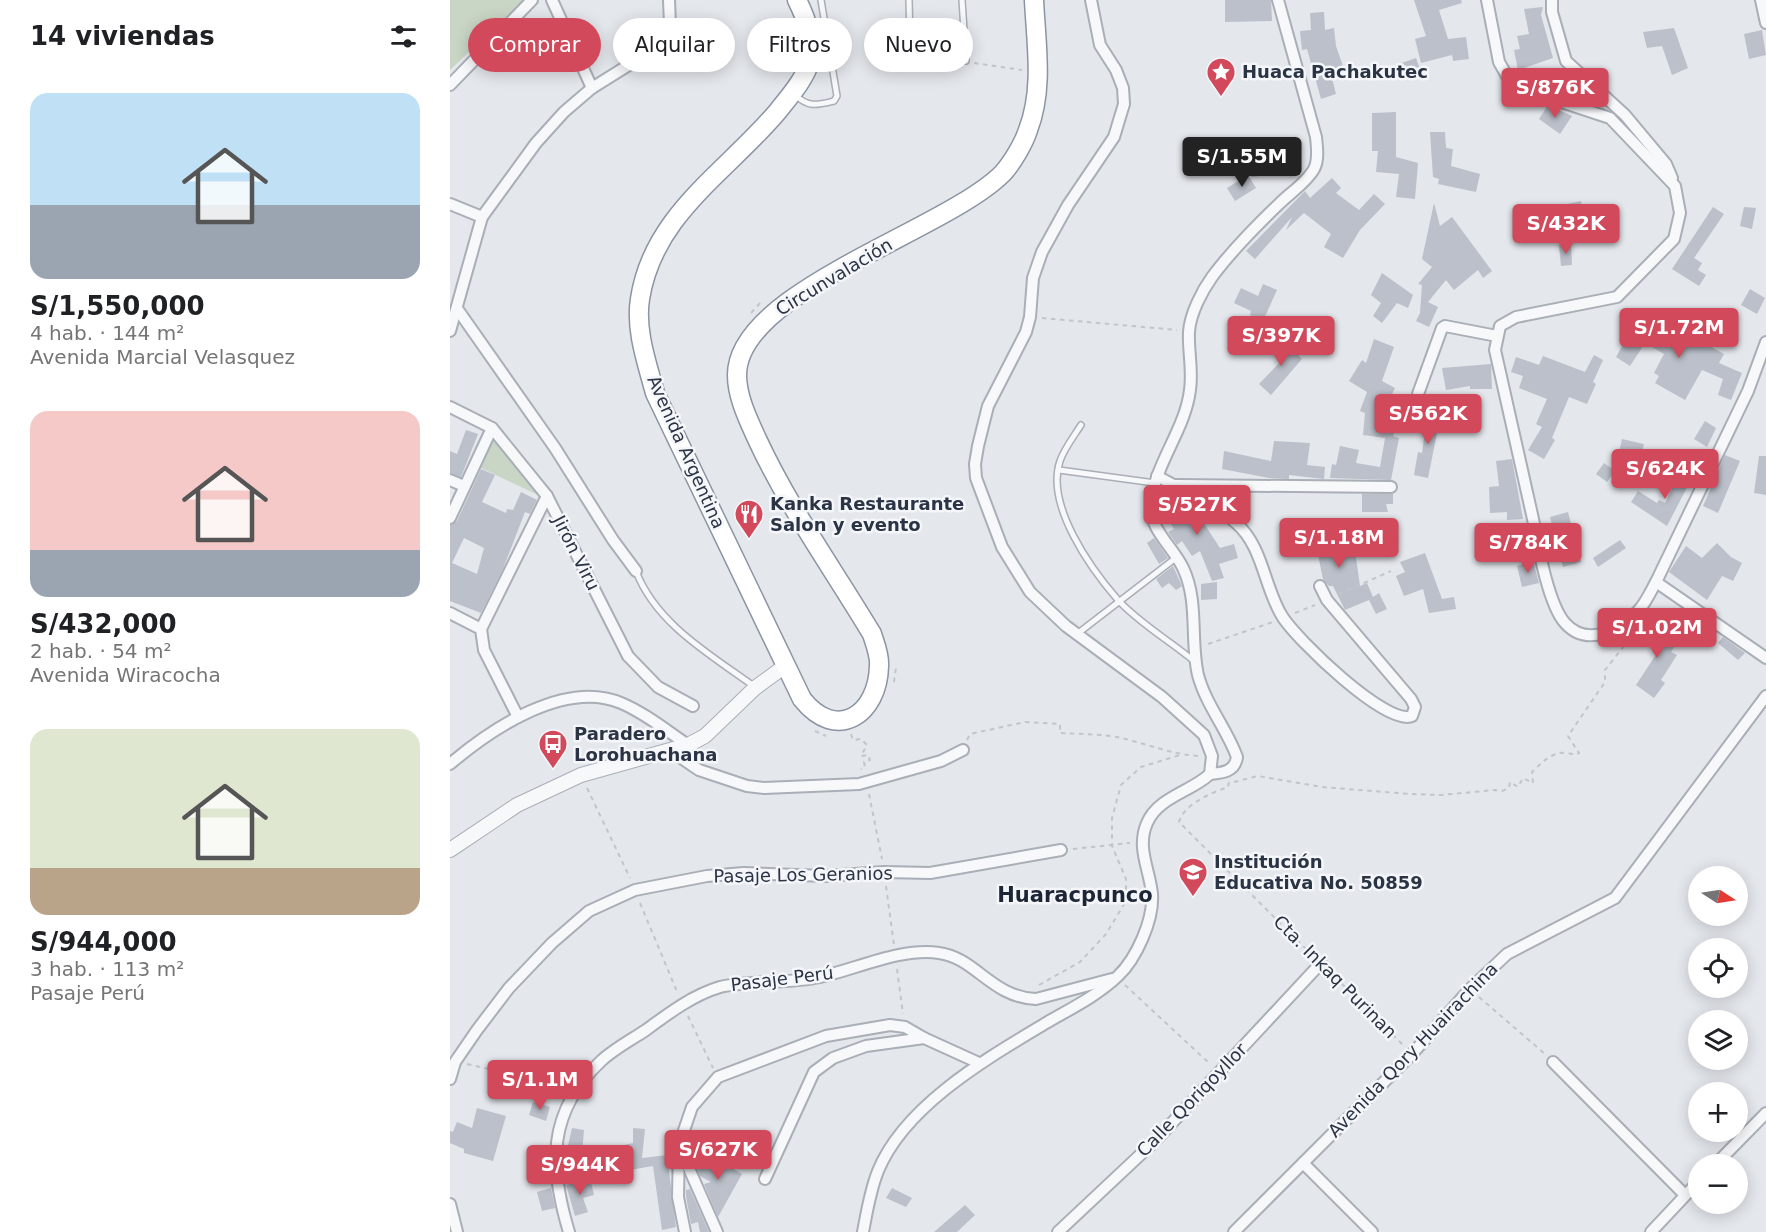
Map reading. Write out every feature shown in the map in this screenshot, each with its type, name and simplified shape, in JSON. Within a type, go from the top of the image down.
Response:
[{"type":"highway","name":"Avenida Argentina","points":[[785,666],[655,393],[642,343],[640,300],[650,259],[674,219],[710,177],[763,129],[793,93],[810,62],[811,37],[797,0]]},
{"type":"highway","name":"Circunvalación","points":[[785,666],[807,705],[824,719],[839,722],[849,720],[866,708],[878,681],[879,664],[872,634],[775,478],[744,410],[737,374],[743,347],[757,327],[783,303],[960,206],[1003,172],[1028,133],[1035,109],[1038,74],[1034,0]]},
{"type":"street","points":[[450,85],[532,0]]},
{"type":"street","points":[[552,0],[592,88]]},
{"type":"street","points":[[450,331],[454,309],[482,217],[536,143],[564,112],[592,88],[656,48],[670,25],[669,0]]},
{"type":"street","points":[[1091,0],[1100,45],[1116,70],[1123,88],[1124,104],[1114,137],[1068,205],[1042,252],[1033,278],[1030,317],[1020,348],[988,406],[976,455],[976,478],[1002,547],[1030,592],[1077,634],[1162,697],[1204,735],[1212,756],[1210,774]]},
{"type":"street","points":[[863,1232],[868,1201],[879,1169],[895,1142],[923,1110],[979,1063],[1101,990],[1117,977],[1133,955],[1150,912],[1152,896],[1142,851],[1146,824],[1152,814],[1210,774],[1227,772],[1236,763],[1237,757],[1202,688],[1195,662],[1190,586],[1177,557],[1153,523],[1150,509],[1156,480],[1185,416],[1193,365],[1189,331],[1194,314],[1211,279],[1243,238],[1307,177],[1317,160],[1316,137],[1278,0]]},
{"type":"street","points":[[1487,0],[1499,62],[1507,76],[1519,88],[1610,118],[1675,186]]},
{"type":"street","points":[[1552,0],[1552,12],[1566,61],[1625,115],[1666,164],[1675,186],[1680,213],[1674,239],[1617,297],[1516,316],[1500,326],[1497,336],[1495,350],[1543,563],[1557,610],[1573,630],[1592,636],[1614,630],[1640,609],[1656,582],[1748,392],[1766,342]]},
{"type":"street","points":[[1761,0],[1766,22]]},
{"type":"street","points":[[450,204],[482,217]]},
{"type":"street","points":[[454,309],[555,448],[613,540],[636,571]]},
{"type":"street","points":[[1418,394],[1442,328],[1445,326],[1497,336]]},
{"type":"street","name":"Jirón Viru","points":[[450,407],[492,428],[547,496],[628,656],[658,687],[693,706]]},
{"type":"street","points":[[450,518],[492,428]]},
{"type":"street","points":[[450,480],[464,486]]},
{"type":"street","points":[[1156,480],[1173,485],[1237,523],[1261,561],[1268,591],[1283,619],[1368,701],[1400,718],[1412,716],[1415,707],[1411,699],[1327,600],[1320,586]]},
{"type":"street","points":[[1173,485],[1391,487]]},
{"type":"street","points":[[518,717],[484,650],[481,629],[547,496]]},
{"type":"street","points":[[1656,582],[1766,658]]},
{"type":"street","points":[[450,613],[481,629]]},
{"type":"street","points":[[450,850],[517,805],[581,775],[651,754],[670,751],[705,736],[755,688],[785,666]]},
{"type":"street","name":"Avenida Qory Huairachina","points":[[1234,1232],[1412,1054],[1470,989],[1506,954],[1615,898],[1766,696]]},
{"type":"street","points":[[450,765],[518,717],[554,701],[596,697],[620,703],[688,745]]},
{"type":"street","points":[[670,751],[699,770],[747,786],[764,788],[863,783],[941,761],[963,750]]},
{"type":"street","name":"Pasaje Los Geranios","points":[[450,1079],[455,1062],[509,988],[552,943],[589,911],[635,890],[707,876],[744,873],[826,876],[884,872],[930,873],[1061,850]]},
{"type":"street","name":"Pasaje Perú","points":[[569,1232],[554,1169],[562,1113],[602,1060],[682,1004],[721,987],[818,978],[895,956],[940,953],[961,961],[1001,991],[1021,997],[1036,999],[1117,977]]},
{"type":"street","name":"Calle Qoriqoyllor","points":[[1058,1232],[1156,1140],[1321,963]]},
{"type":"street","points":[[685,1232],[678,1197],[679,1145],[692,1107],[718,1077],[826,1036],[890,1025],[905,1028],[979,1063]]},
{"type":"street","points":[[765,1179],[814,1072],[834,1058],[866,1046],[924,1038]]},
{"type":"street","points":[[1553,1062],[1685,1195]]},
{"type":"street","points":[[1726,1154],[1766,1113]]},
{"type":"street","points":[[679,1145],[717,1232]]},
{"type":"street","points":[[1303,1163],[1372,1232]]},
{"type":"street","points":[[1651,1232],[1688,1192]]},
{"type":"street","points":[[450,1204],[457,1232]]},
{"type":"lane","points":[[793,93],[802,102],[813,106],[834,101],[837,96],[821,0]]},
{"type":"lane","points":[[909,0],[909,18]]},
{"type":"lane","points":[[962,0],[963,18]]},
{"type":"lane","points":[[1081,425],[1059,461],[1060,503],[1074,540],[1119,601],[1195,662]]},
{"type":"lane","points":[[1059,470],[1156,480]]},
{"type":"lane","points":[[1077,634],[1177,557]]},
{"type":"lane","points":[[636,571],[642,586],[667,618],[696,646],[755,688]]},
{"type":"path","points":[[973,62],[1038,74]]},
{"type":"path","points":[[751,313],[758,303],[768,298]]},
{"type":"path","points":[[1030,317],[1189,331]]},
{"type":"path","name":"Cta. Inkaq Purinan","points":[[1412,1054],[1180,825],[1179,818],[1208,794],[1228,787],[1230,780],[1237,782],[1258,777],[1322,787],[1441,795],[1502,791],[1509,788],[1510,782],[1518,787],[1522,778],[1533,783],[1532,772],[1552,754],[1565,751],[1575,755],[1578,753],[1568,736],[1605,682],[1605,670],[1642,623],[1640,609]]},
{"type":"path","points":[[963,750],[970,734],[1025,722],[1060,724],[1060,733],[1113,736],[1160,747],[1180,755]]},
{"type":"path","points":[[851,734],[853,741],[865,742],[867,748],[861,757],[868,755],[870,760],[864,762],[865,767],[861,770],[884,872],[905,1028]]},
{"type":"path","points":[[1021,997],[1080,962],[1112,926],[1126,901],[1126,879],[1112,846],[1112,818],[1121,785],[1141,767],[1180,755],[1212,756]]},
{"type":"path","points":[[581,775],[635,890],[682,1004],[718,1077]]},
{"type":"path","points":[[1061,850],[1143,841]]},
{"type":"path","points":[[1117,977],[1219,1073]]},
{"type":"path","points":[[1470,989],[1553,1062]]},
{"type":"path","points":[[455,1062],[579,1089]]},
{"type":"green space","points":[[450,0],[524,0],[505,18],[468,18],[468,53],[450,70]]},
{"type":"green space","points":[[492,439],[497,439],[542,497],[477,466]]},
{"type":"building","points":[[1225,0],[1271,0],[1272,21],[1225,22]]},
{"type":"building","points":[[1414,0],[1461,0],[1462,3],[1439,10],[1448,39],[1466,37],[1469,59],[1453,61],[1452,55],[1421,63],[1415,39],[1426,36]]},
{"type":"building","points":[[1543,7],[1541,15],[1553,58],[1518,70],[1514,50],[1520,49],[1517,36],[1529,34],[1524,9]]},
{"type":"building","points":[[1324,12],[1325,30],[1334,28],[1336,46],[1344,69],[1331,74],[1336,94],[1321,99],[1307,49],[1302,50],[1300,31],[1311,30],[1310,13]]},
{"type":"building","points":[[1674,28],[1688,68],[1672,75],[1662,46],[1647,48],[1643,32]]},
{"type":"building","points":[[1762,30],[1766,55],[1749,59],[1744,34]]},
{"type":"building","points":[[1416,58],[1420,69],[1400,76],[1396,65]]},
{"type":"building","points":[[1548,105],[1572,116],[1560,134],[1539,119]]},
{"type":"building","points":[[1396,112],[1396,157],[1418,163],[1415,199],[1396,197],[1399,174],[1376,172],[1378,151],[1372,151],[1372,113]]},
{"type":"building","points":[[1430,132],[1445,132],[1446,148],[1453,149],[1451,166],[1480,174],[1476,192],[1438,184],[1439,179],[1433,177]]},
{"type":"building","points":[[1248,150],[1265,151],[1266,157],[1285,154],[1287,166],[1268,170],[1267,175],[1253,177],[1240,169]]},
{"type":"building","points":[[1248,175],[1256,188],[1235,201],[1227,188]]},
{"type":"building","points":[[1332,178],[1341,188],[1336,193],[1359,210],[1374,194],[1385,204],[1360,230],[1343,258],[1324,247],[1331,234],[1304,213],[1286,230],[1292,217],[1255,259],[1246,251],[1305,191],[1310,198]]},
{"type":"building","points":[[1581,201],[1583,215],[1568,217],[1570,236],[1520,231],[1521,218],[1556,221],[1553,207]]},
{"type":"building","points":[[1434,203],[1440,226],[1452,217],[1492,271],[1483,278],[1478,270],[1454,290],[1446,280],[1428,302],[1438,307],[1429,327],[1416,321],[1420,313],[1422,285],[1418,284],[1432,267],[1422,259]]},
{"type":"building","points":[[1713,207],[1724,214],[1694,258],[1702,263],[1698,270],[1706,275],[1699,286],[1672,269]]},
{"type":"building","points":[[1744,207],[1756,208],[1752,229],[1740,226]]},
{"type":"building","points":[[1571,243],[1572,265],[1561,266],[1559,245]]},
{"type":"building","points":[[1382,273],[1413,295],[1408,308],[1397,303],[1382,323],[1373,316],[1381,303],[1371,295]]},
{"type":"building","points":[[1263,284],[1277,290],[1263,321],[1250,315],[1251,311],[1234,303],[1241,288],[1258,296]]},
{"type":"building","points":[[1750,289],[1765,298],[1757,314],[1741,305]]},
{"type":"building","points":[[1639,316],[1658,327],[1656,330],[1678,341],[1689,321],[1698,327],[1693,337],[1724,354],[1719,363],[1742,373],[1731,400],[1718,395],[1723,379],[1702,370],[1685,400],[1655,383],[1659,376],[1654,373],[1664,354],[1645,343],[1630,366],[1616,357]]},
{"type":"building","points":[[1282,339],[1302,359],[1271,395],[1259,384],[1282,360],[1271,350]]},
{"type":"building","points":[[1374,339],[1394,347],[1382,381],[1395,388],[1387,405],[1400,409],[1393,436],[1399,438],[1391,480],[1330,478],[1332,464],[1336,465],[1340,446],[1359,450],[1356,463],[1380,467],[1385,438],[1363,435],[1365,413],[1360,411],[1367,392],[1349,381],[1362,360],[1366,363]]},
{"type":"building","points":[[1594,355],[1603,360],[1593,382],[1596,384],[1587,404],[1569,397],[1552,438],[1555,440],[1544,459],[1528,450],[1542,427],[1536,424],[1547,399],[1519,388],[1523,376],[1511,372],[1516,357],[1539,365],[1543,356],[1585,372]]},
{"type":"building","points":[[1491,364],[1492,389],[1470,389],[1470,386],[1446,390],[1442,368]]},
{"type":"building","points":[[1428,411],[1441,413],[1428,478],[1414,475],[1418,452],[1422,453]]},
{"type":"building","points":[[1705,421],[1716,428],[1707,447],[1694,439]]},
{"type":"building","points":[[466,430],[478,434],[461,477],[450,473],[450,451],[457,454]]},
{"type":"building","points":[[1622,439],[1644,444],[1637,475],[1615,470]]},
{"type":"building","points":[[1274,441],[1310,443],[1307,465],[1325,467],[1324,479],[1289,475],[1289,479],[1269,478],[1222,469],[1224,451],[1271,461]]},
{"type":"building","points":[[1725,455],[1740,461],[1718,513],[1703,506]]},
{"type":"building","points":[[1759,456],[1766,456],[1766,495],[1754,493]]},
{"type":"building","points":[[1512,459],[1523,519],[1507,520],[1507,512],[1490,513],[1489,487],[1499,486],[1496,461]]},
{"type":"building","points":[[1604,463],[1615,471],[1607,482],[1596,474]]},
{"type":"building","points":[[481,469],[495,475],[482,502],[506,513],[507,509],[513,510],[521,492],[537,500],[530,514],[525,512],[503,569],[481,613],[450,601],[450,525],[457,521]],"holes":[[[464,538],[484,548],[477,574],[452,563]]]},
{"type":"building","points":[[1682,469],[1694,474],[1667,526],[1631,502],[1638,491],[1657,503],[1659,500],[1665,503]]},
{"type":"building","points":[[1362,494],[1393,494],[1393,504],[1386,504],[1388,512],[1362,512]]},
{"type":"building","points":[[1178,496],[1190,502],[1220,548],[1234,544],[1238,558],[1219,564],[1224,578],[1212,581],[1200,551],[1192,556],[1182,541],[1177,545],[1168,532],[1174,529],[1160,507]]},
{"type":"building","points":[[1568,512],[1581,562],[1563,567],[1550,517]]},
{"type":"building","points":[[1316,523],[1331,523],[1332,554],[1355,551],[1360,586],[1367,583],[1373,597],[1379,593],[1387,609],[1376,614],[1369,600],[1345,610],[1333,586],[1329,586],[1323,579],[1317,550],[1295,551],[1294,535],[1316,534]]},
{"type":"building","points":[[1154,538],[1168,558],[1159,564],[1147,543]]},
{"type":"building","points":[[1620,540],[1626,548],[1598,567],[1593,558]]},
{"type":"building","points":[[1717,543],[1731,557],[1742,563],[1733,581],[1722,576],[1707,600],[1669,572],[1686,546],[1702,558]]},
{"type":"building","points":[[1425,553],[1442,599],[1454,597],[1456,609],[1429,613],[1423,589],[1404,596],[1396,576],[1405,572],[1400,562]]},
{"type":"building","points":[[1533,561],[1539,583],[1522,587],[1517,566]]},
{"type":"building","points":[[1173,566],[1182,586],[1176,590],[1169,583],[1162,588],[1156,579]]},
{"type":"building","points":[[1217,582],[1217,599],[1201,600],[1201,584]]},
{"type":"building","points":[[1648,622],[1678,640],[1671,652],[1677,655],[1661,680],[1665,683],[1654,698],[1636,685],[1659,650],[1638,638]]},
{"type":"building","points":[[1723,637],[1745,653],[1738,660],[1718,643]]},
{"type":"building","points":[[533,1102],[550,1107],[546,1121],[529,1115]]},
{"type":"building","points":[[477,1108],[506,1116],[493,1161],[464,1153],[464,1149],[450,1143],[450,1131],[453,1132],[457,1122],[472,1128]]},
{"type":"building","points":[[572,1128],[584,1130],[580,1180],[566,1177],[567,1150]]},
{"type":"building","points":[[633,1128],[645,1129],[642,1158],[667,1155],[676,1227],[662,1230],[653,1166],[624,1171],[620,1146],[633,1143]]},
{"type":"building","points":[[705,1153],[742,1174],[718,1217],[704,1184],[711,1182],[700,1176],[697,1168]]},
{"type":"building","points":[[529,1156],[546,1159],[544,1173],[527,1170]]},
{"type":"building","points":[[580,1181],[580,1184],[591,1182],[594,1195],[583,1198],[588,1212],[575,1216],[566,1185]]},
{"type":"building","points":[[551,1188],[555,1208],[542,1211],[537,1192]]},
{"type":"building","points":[[892,1188],[912,1198],[906,1207],[886,1198]]},
{"type":"building","points":[[690,1189],[709,1232],[700,1232],[698,1222],[691,1224],[686,1196],[686,1190]]},
{"type":"building","points":[[965,1205],[975,1215],[957,1232],[934,1232]]},
{"type":"place","name":"Huaca Pachakutec","points":[[1221,98]]},
{"type":"place","name":"Kanka Restaurante Salon y evento","points":[[749,540]]},
{"type":"place","name":"Paradero Lorohuachana","points":[[553,770]]},
{"type":"place","name":"Institución Educativa No. 50859","points":[[1193,898]]},
{"type":"district","name":"Huaracpunco","points":[[1075,895]]}]
